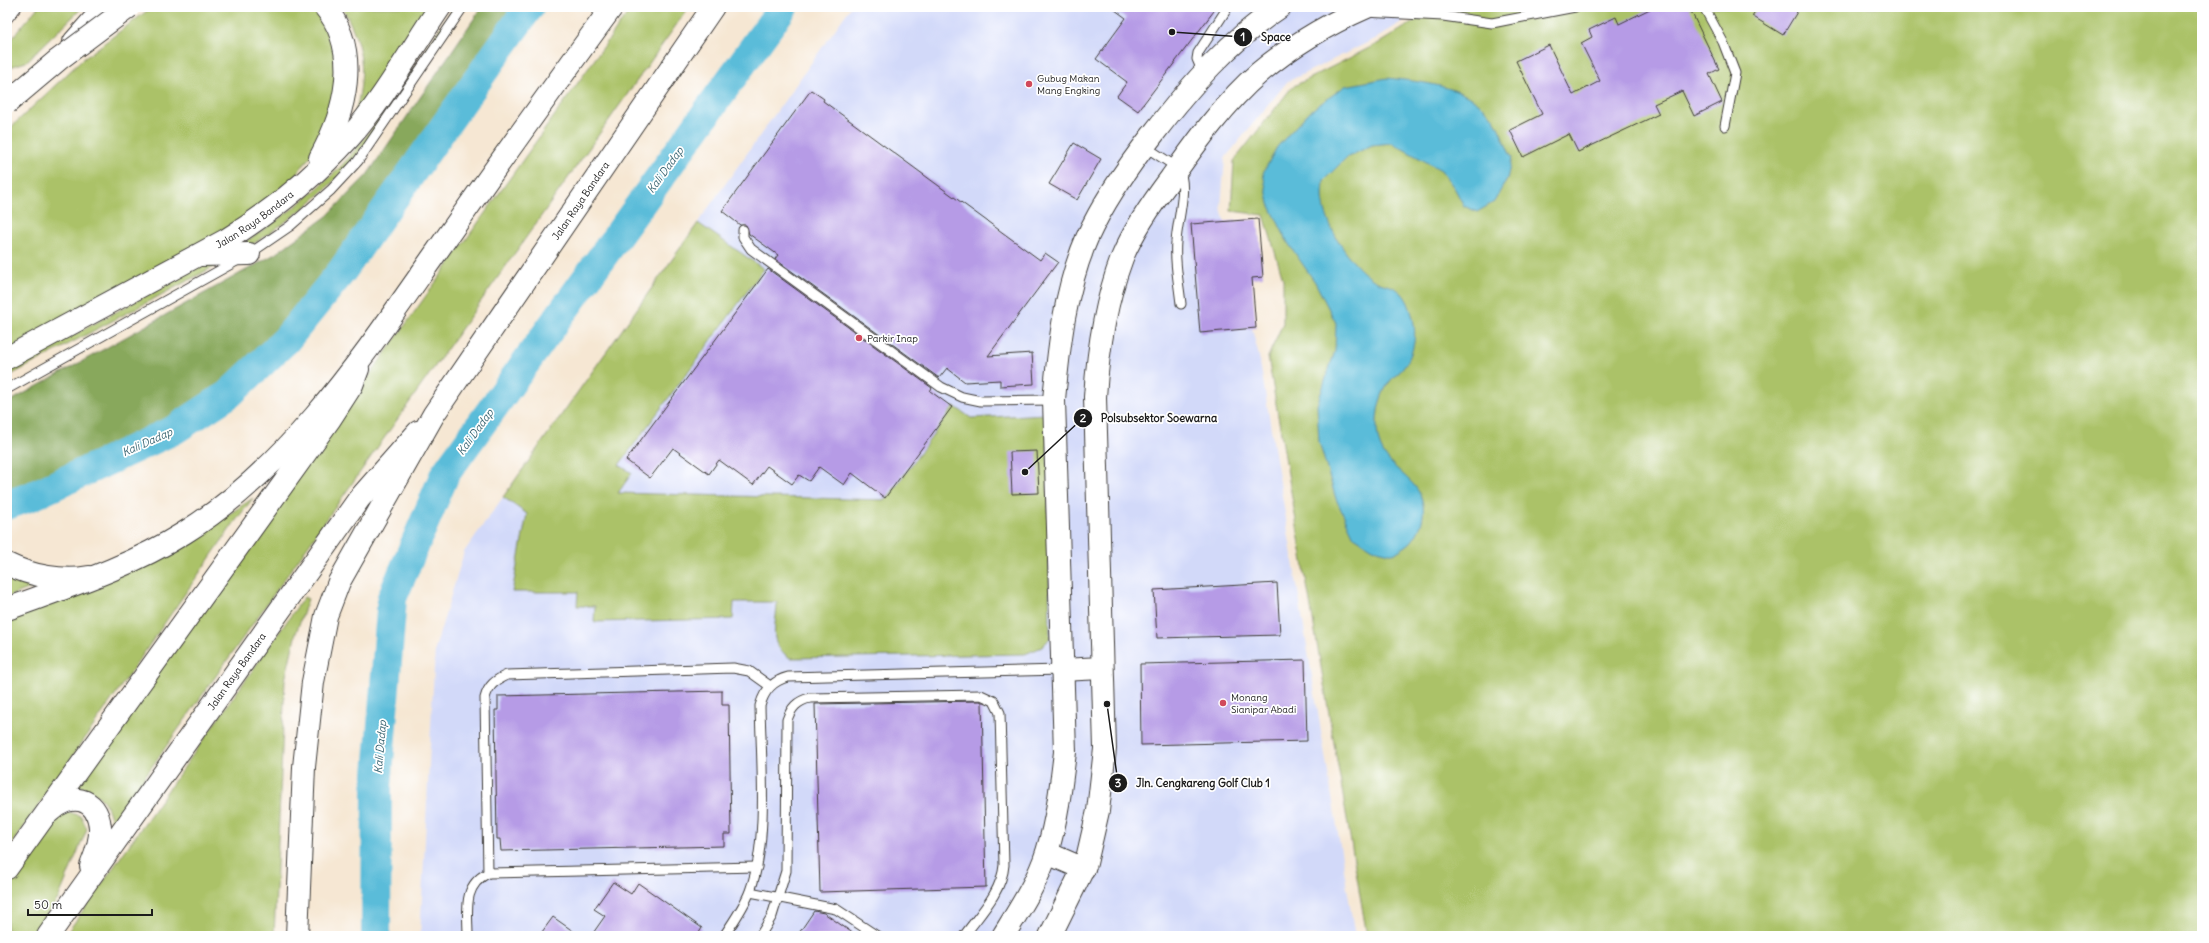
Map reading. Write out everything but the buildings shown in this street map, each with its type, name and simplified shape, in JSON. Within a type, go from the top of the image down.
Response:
[{"type":"street","points":[[7,115],[106,7]]},
{"type":"street","points":[[74,42],[126,7]]},
{"type":"street","points":[[7,103],[58,60],[130,7]]},
{"type":"street","points":[[308,178],[330,140],[344,101],[346,72],[344,48],[337,26],[325,7]]},
{"type":"street","name":"Jalan Raya Bandara","points":[[7,358],[250,225],[308,178],[350,137],[368,114],[440,7]]},
{"type":"street","points":[[7,609],[101,574],[184,533],[216,511],[283,450],[363,357],[612,7]]},
{"type":"street","name":"Jalan Raya Bandara","points":[[297,936],[304,767],[313,682],[326,616],[346,569],[434,414],[713,7]]},
{"type":"street","points":[[1003,936],[1022,904],[1047,853],[1059,801],[1065,752],[1061,670],[1054,400],[1059,344],[1065,307],[1087,237],[1106,202],[1144,146],[1203,73],[1258,13],[1280,7]]},
{"type":"street","points":[[1050,936],[1084,869],[1098,811],[1105,749],[1095,397],[1098,354],[1105,317],[1123,257],[1140,225],[1178,168],[1235,97],[1258,74],[1315,32],[1361,9]]},
{"type":"street","points":[[197,255],[249,254]]},
{"type":"street","points":[[7,868],[330,419],[352,385],[363,357]]},
{"type":"street","name":"Jalan Raya Bandara","points":[[48,936],[359,499],[434,414]]},
{"type":"street","points":[[7,564],[18,569],[66,579],[101,574]]},
{"type":"street","points":[[1061,670],[1102,668]]},
{"type":"street","points":[[42,818],[55,806],[69,799],[85,802],[90,806],[98,819],[100,837],[95,856],[71,904]]},
{"type":"street","points":[[1047,853],[1084,869]]},
{"type":"lane","points":[[7,19],[17,7]]},
{"type":"lane","points":[[7,389],[249,254],[290,226],[331,190],[358,161],[464,7]]},
{"type":"lane","points":[[1203,73],[1196,59],[1198,53],[1228,7]]},
{"type":"lane","points":[[1361,9],[1443,16],[1492,23],[1575,7]]},
{"type":"lane","points":[[1704,7],[1723,42],[1735,73],[1725,126]]},
{"type":"lane","points":[[7,91],[33,88]]},
{"type":"lane","points":[[1144,146],[1178,168],[1182,180],[1181,208],[1176,243],[1181,304]]},
{"type":"lane","points":[[743,230],[743,237],[751,249],[941,387],[962,397],[981,401],[1054,400]]},
{"type":"lane","points":[[488,874],[485,698],[490,686],[495,681],[507,675],[732,668],[749,671],[770,686]]},
{"type":"lane","points":[[724,936],[750,892],[757,867],[762,824],[760,706],[765,692],[775,681],[788,677],[1061,670]]},
{"type":"lane","points":[[760,936],[772,916],[779,898],[786,871],[787,720],[792,709],[797,704],[810,698],[986,696],[996,704],[1000,713],[1004,873],[996,891],[964,936]]},
{"type":"lane","points":[[468,936],[468,895],[475,881],[488,874],[757,867]]},
{"type":"lane","points":[[750,892],[836,909],[877,936]]},
{"type":"shaded area","points":[[851,7],[1425,7],[1377,38],[1287,82],[1225,158],[1221,207],[1259,356],[1355,936],[420,936],[435,649],[464,552]]},
{"type":"green space","points":[[38,7],[83,7],[26,62],[7,68],[7,44]]},
{"type":"green space","points":[[152,7],[313,7],[323,19],[336,45],[339,80],[316,149],[294,177],[246,218],[7,351],[7,131],[82,60]]},
{"type":"green space","points":[[342,7],[430,7],[351,127],[359,94],[362,66],[356,38]]},
{"type":"green space","points":[[454,7],[460,7],[419,70],[375,132],[344,170],[308,204],[282,224],[242,251],[240,245],[305,199],[330,177],[357,148],[387,109]]},
{"type":"green space","points":[[482,7],[524,7],[339,269],[284,336],[226,391],[172,426],[33,488],[7,498],[7,403],[275,254],[327,216],[367,175]]},
{"type":"green space","points":[[632,7],[689,7],[112,823],[108,808],[101,798],[91,791],[77,785]]},
{"type":"green space","points":[[1438,7],[2202,7],[2202,936],[1367,936],[1268,357],[1283,323],[1283,279],[1264,215],[1231,211],[1234,161],[1292,87],[1379,43]]},
{"type":"green space","points":[[698,223],[764,269],[619,465],[632,473],[618,493],[886,500],[954,406],[971,418],[1047,414],[1050,638],[1042,647],[1025,654],[790,658],[778,646],[775,640],[774,633],[777,602],[734,602],[733,619],[594,622],[595,606],[577,606],[578,592],[512,592],[527,514],[503,497]]},
{"type":"green space","points":[[208,262],[221,263],[7,377],[7,371]]},
{"type":"green space","points":[[253,498],[234,523],[7,851],[7,619],[210,527]]},
{"type":"green space","points":[[7,571],[39,585],[7,597]]},
{"type":"green space","points":[[304,597],[308,599],[296,633],[285,680],[274,936],[65,936]]},
{"type":"green space","points":[[69,812],[81,816],[87,829],[58,899],[31,936],[7,936],[7,883],[51,822],[62,813]]},
{"type":"water","points":[[1387,78],[1414,81],[1442,87],[1456,91],[1480,104],[1494,119],[1512,158],[1507,179],[1494,202],[1477,212],[1464,206],[1455,189],[1441,170],[1392,143],[1372,145],[1346,158],[1324,180],[1323,198],[1326,214],[1341,246],[1364,273],[1377,282],[1401,292],[1408,303],[1413,319],[1415,335],[1412,352],[1404,367],[1394,377],[1385,390],[1377,417],[1378,437],[1383,452],[1391,463],[1413,484],[1418,491],[1423,506],[1422,521],[1416,536],[1409,544],[1394,554],[1373,549],[1354,537],[1336,499],[1319,442],[1317,405],[1335,351],[1336,323],[1315,282],[1288,243],[1269,204],[1263,173],[1277,147],[1309,112],[1345,86]]},
{"type":"waterway","name":"Kali Dadap","points":[[7,505],[32,496],[174,430],[229,394],[286,340],[342,271],[529,7]]},
{"type":"waterway","name":"Kali Dadap","points":[[376,936],[377,787],[392,598],[445,474],[783,7]]},
{"type":"place","name":"Space","points":[[1172,32]]},
{"type":"place","name":"Gubug Makan Mang Engking","points":[[1029,84]]},
{"type":"place","name":"Parkir Inap","points":[[859,338]]},
{"type":"place","name":"Polsubsektor Soewarna","points":[[1025,472]]},
{"type":"place","name":"Monang Sianipar Abadi","points":[[1223,703]]},
{"type":"place","name":"Jln. Cengkareng Golf Club 1","points":[[1107,704]]}]
